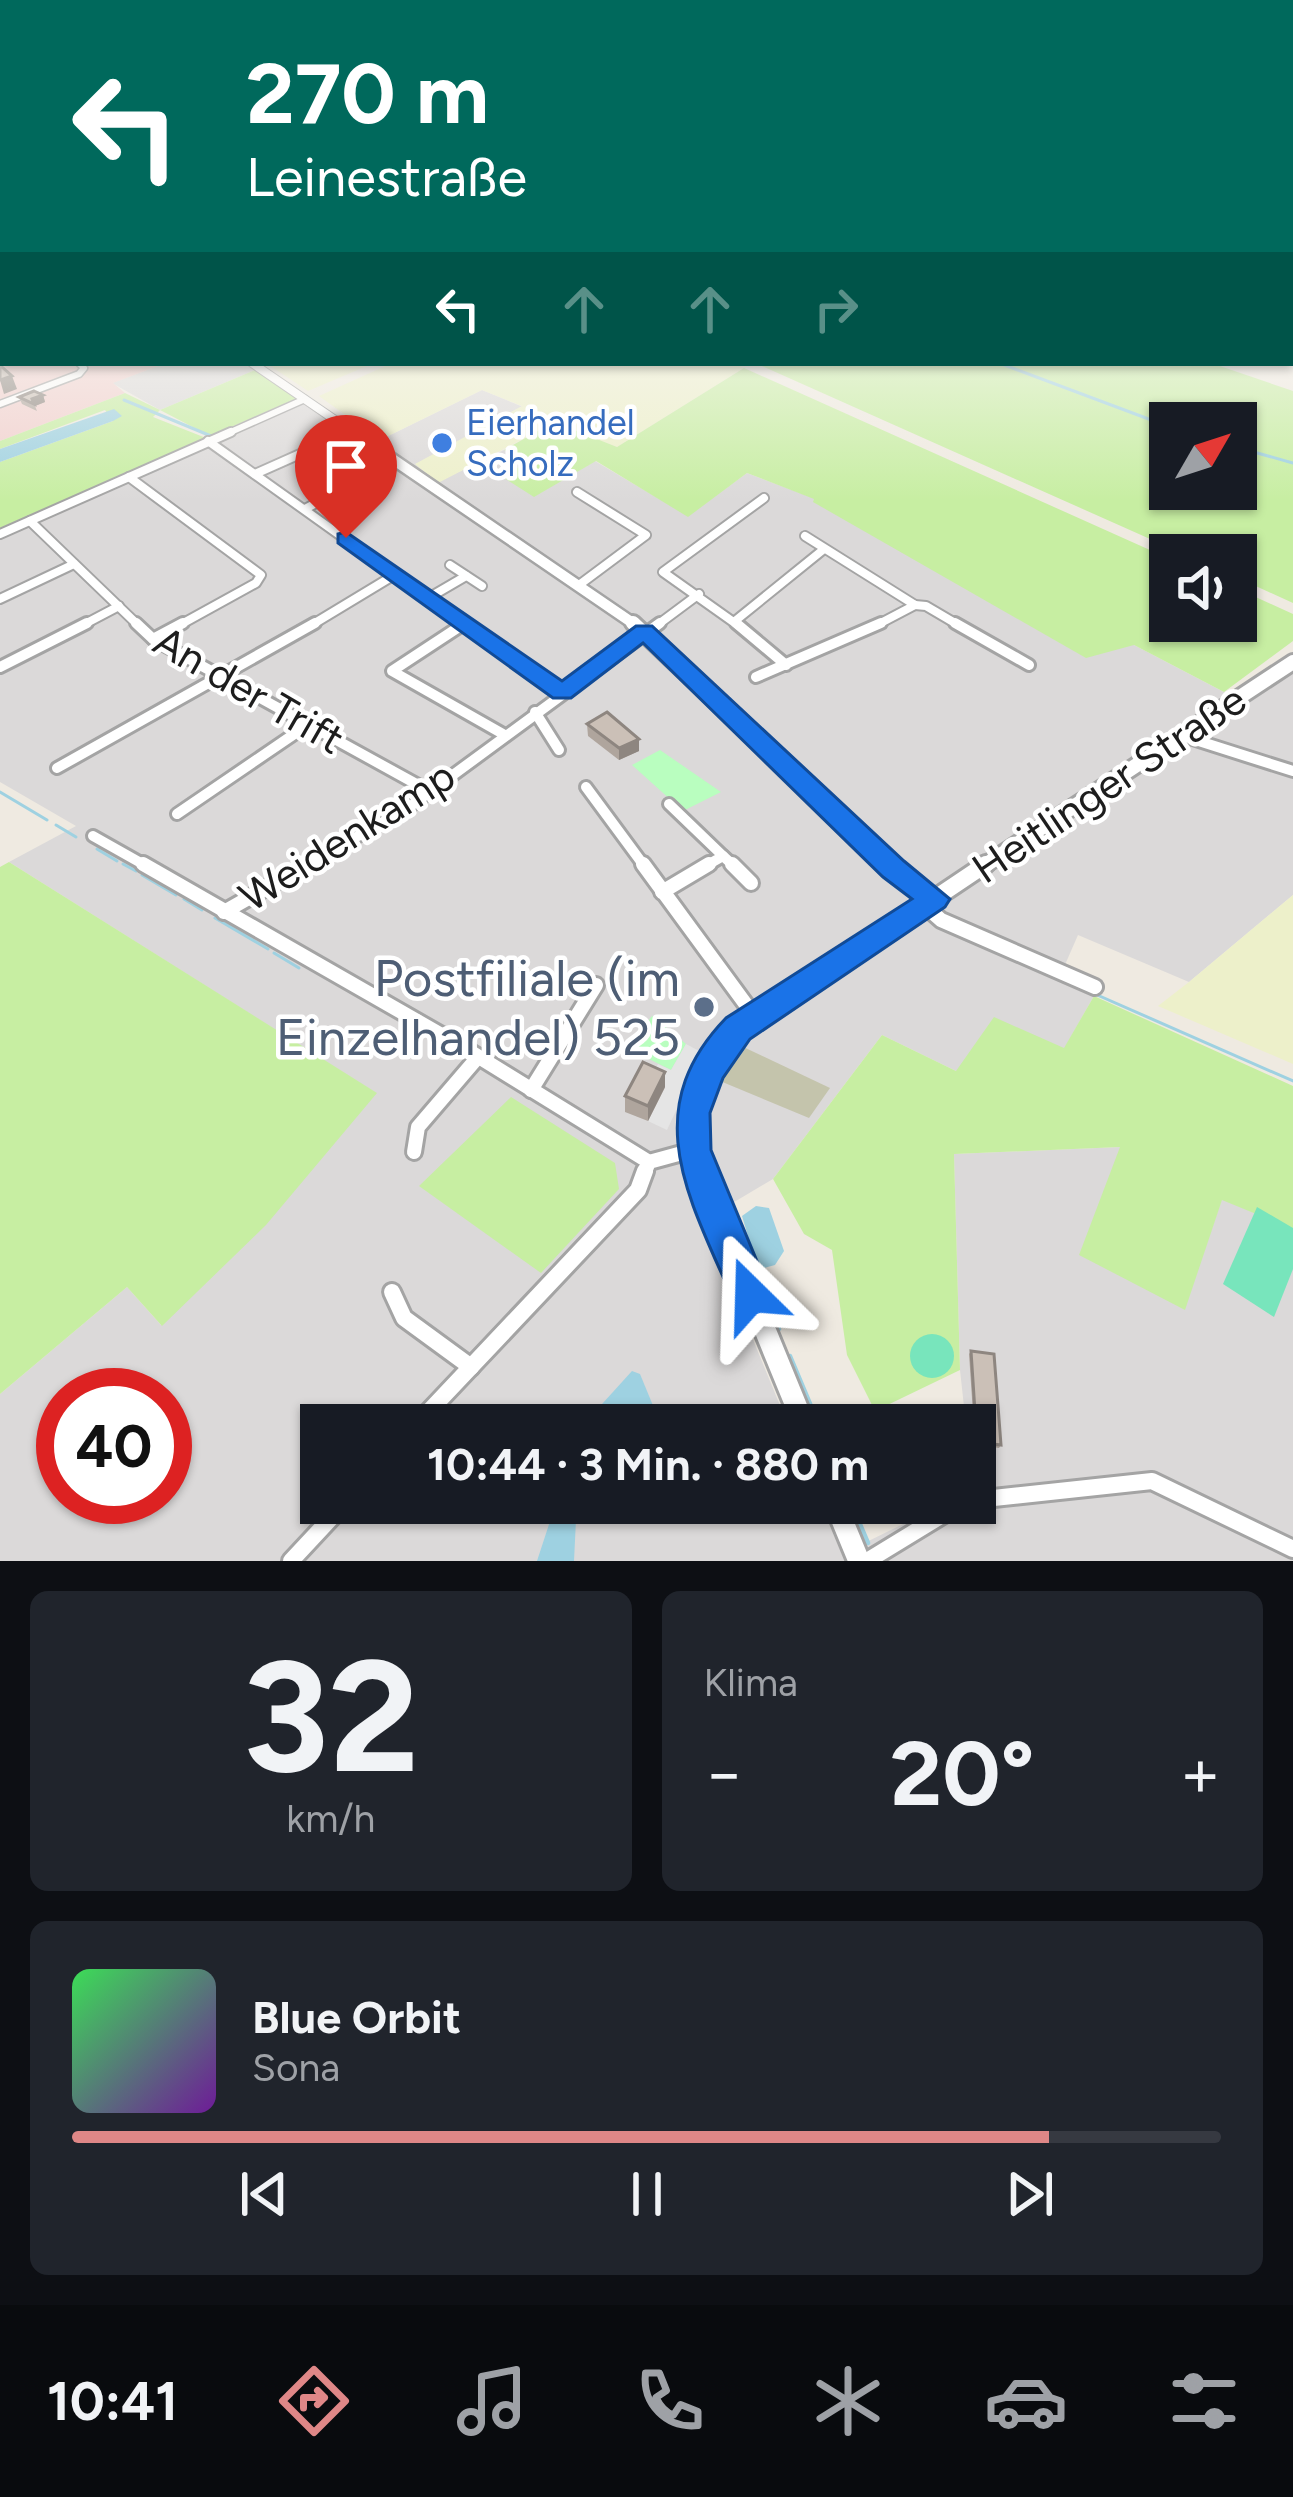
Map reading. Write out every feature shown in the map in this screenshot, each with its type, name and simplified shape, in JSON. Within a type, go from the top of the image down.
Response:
[{"type":"street","points":[[0,404],[79,374],[82,366]]},
{"type":"street","points":[[257,366],[644,631],[930,902],[941,920],[1096,987]]},
{"type":"street","points":[[0,534],[304,398]]},
{"type":"street","points":[[208,441],[562,693]]},
{"type":"street","points":[[255,474],[309,450],[355,482],[305,508]]},
{"type":"street","points":[[129,477],[261,575],[256,583],[153,639]]},
{"type":"street","points":[[577,492],[646,536],[579,585]]},
{"type":"street","points":[[764,498],[663,572],[735,621],[786,665]]},
{"type":"street","name":"An der Trift","points":[[30,521],[153,639],[429,791]]},
{"type":"street","points":[[805,536],[915,605],[926,606],[1029,664]]},
{"type":"street","points":[[735,621],[824,549]]},
{"type":"street","points":[[0,599],[74,564]]},
{"type":"street","points":[[450,565],[482,586]]},
{"type":"street","points":[[57,768],[182,694],[222,679],[396,574]]},
{"type":"street","points":[[430,598],[466,576]]},
{"type":"street","name":"Weidenkamp","points":[[224,912],[408,808],[699,594]]},
{"type":"street","points":[[756,677],[915,605]]},
{"type":"street","points":[[0,667],[118,606]]},
{"type":"street","points":[[464,622],[392,671],[503,734]]},
{"type":"street","name":"Heitlinger Straße","points":[[693,1150],[692,1113],[706,1076],[730,1036],[1293,662]]},
{"type":"street","points":[[535,712],[560,750]]},
{"type":"street","points":[[177,814],[307,726]]},
{"type":"street","points":[[1184,736],[1293,771]]},
{"type":"street","points":[[586,787],[755,1017]]},
{"type":"street","points":[[669,804],[752,883]]},
{"type":"street","points":[[93,836],[478,1057],[650,1162],[693,1150],[796,1404]]},
{"type":"street","points":[[662,892],[722,856]]},
{"type":"street","points":[[531,1090],[596,985]]},
{"type":"street","points":[[414,1152],[418,1127],[478,1057]]},
{"type":"street","points":[[436,1404],[638,1190],[650,1162]]},
{"type":"street","points":[[392,1292],[404,1318],[471,1366]]},
{"type":"street","points":[[996,1499],[1152,1481],[1293,1550]]},
{"type":"street","points":[[291,1561],[325,1524]]},
{"type":"street","points":[[845,1524],[863,1561],[926,1524]]},
{"type":"shaded area","points":[[0,366],[158,366],[113,383],[125,393],[0,441]]},
{"type":"shaded area","points":[[158,366],[249,366],[255,370],[160,410],[112,383]]},
{"type":"shaded area","points":[[270,366],[367,366],[308,391]]},
{"type":"shaded area","points":[[385,366],[744,368],[617,447],[554,423],[438,483],[415,464],[522,406],[482,390],[380,440],[319,396]]},
{"type":"shaded area","points":[[482,390],[523,407],[416,464],[438,482],[504,450],[528,461],[505,477],[534,496],[595,461],[688,516],[747,473],[816,499],[1134,645],[1245,703],[1293,670],[1293,895],[1189,982],[1078,935],[1064,967],[1094,996],[1064,1049],[956,1071],[882,1035],[773,1179],[704,1220],[779,1404],[300,1404],[300,1524],[829,1524],[842,1554],[903,1524],[996,1524],[996,1404],[964,1404],[954,1154],[1121,1147],[1184,1309],[1222,1199],[1293,1229],[1293,1561],[0,1561],[0,1394],[127,1287],[161,1325],[376,1093],[9,862],[76,826],[0,782],[0,531],[306,396],[374,443]]},
{"type":"shaded area","points":[[1293,895],[1293,1064],[1158,1006],[1189,982]]},
{"type":"shaded area","points":[[686,1044],[703,1053],[667,1130],[648,1121],[665,1088],[649,1081],[658,1064],[671,1070]]},
{"type":"shaded area","points":[[737,1044],[830,1088],[809,1118],[720,1081]]},
{"type":"green space","points":[[762,366],[1220,366],[1293,391],[1293,603],[1257,587],[1257,534],[1149,534],[1149,539]]},
{"type":"green space","points":[[744,368],[1149,550],[1149,642],[1257,642],[1257,598],[1293,614],[1293,641],[1224,692],[1134,645],[1086,658],[814,499],[747,473],[688,517],[596,461],[534,497],[504,478],[527,461],[504,450],[554,422],[617,447]]},
{"type":"green space","points":[[255,370],[298,398],[210,436],[160,410]]},
{"type":"green space","points":[[125,393],[160,410],[153,417],[206,438],[0,528],[0,462],[113,421],[105,410],[0,449],[0,441]]},
{"type":"green space","points":[[660,750],[721,792],[683,811],[632,765]]},
{"type":"green space","points":[[9,862],[377,1093],[266,1225],[162,1326],[127,1287],[0,1394],[0,867]]},
{"type":"green space","points":[[1094,996],[1293,1086],[1293,1229],[1222,1200],[1185,1310],[1079,1255],[1120,1147],[954,1154],[960,1370],[890,1404],[872,1404],[847,1355],[832,1250],[804,1234],[773,1179],[882,1035],[956,1071],[994,1017],[1064,1048]]},
{"type":"green space","points":[[652,1016],[686,1044],[671,1070],[627,1048]]},
{"type":"green space","points":[[511,1097],[615,1163],[619,1189],[541,1273],[419,1186]]},
{"type":"green space","points":[[1257,1207],[1293,1228],[1293,1269],[1274,1317],[1223,1284]]},
{"type":"green space","points":[[932,1334],[947,1341],[954,1356],[947,1371],[932,1378],[917,1371],[910,1356],[917,1341]]},
{"type":"water","points":[[114,409],[122,416],[0,462],[0,449]]},
{"type":"water","points":[[756,1206],[769,1208],[784,1251],[775,1265],[764,1268],[754,1256],[742,1216]]},
{"type":"water","points":[[632,1371],[640,1374],[652,1404],[602,1404]]},
{"type":"water","points":[[549,1524],[576,1524],[574,1561],[537,1561]]},
{"type":"building","points":[[34,391],[43,395],[32,399],[34,404],[19,397]]},
{"type":"building","points":[[607,712],[639,739],[619,748],[587,724]]},
{"type":"building","points":[[643,1062],[665,1072],[648,1106],[625,1096]]},
{"type":"building","points":[[971,1351],[994,1354],[1001,1445],[996,1444],[996,1404],[974,1404]]},
{"type":"waterway","points":[[1007,366],[1149,419]]},
{"type":"waterway","points":[[124,400],[211,436]]},
{"type":"waterway","points":[[1257,453],[1293,463]]},
{"type":"waterway","points":[[0,792],[47,820]]},
{"type":"waterway","points":[[56,825],[76,837]]},
{"type":"waterway","points":[[97,849],[117,861]]},
{"type":"waterway","points":[[123,864],[136,871]]},
{"type":"waterway","points":[[142,875],[176,895]]},
{"type":"waterway","points":[[184,899],[202,910]]},
{"type":"waterway","points":[[215,918],[268,949]]},
{"type":"waterway","points":[[274,953],[299,968]]},
{"type":"waterway","points":[[1095,994],[1293,1081]]},
{"type":"waterway","points":[[765,1293],[779,1329]]},
{"type":"waterway","points":[[790,1356],[810,1404]]},
{"type":"waterway","points":[[860,1524],[868,1543]]},
{"type":"place","name":"Eierhandel Scholz","points":[[442,443]]},
{"type":"place","name":"Postfiliale (im Einzelhandel) 525","points":[[704,1007]]},
{"type":"route","points":[[346,538],[562,693],[644,631],[893,869],[934,899],[738,1029],[720,1047],[706,1076],[692,1113],[693,1150],[751,1295]]}]
